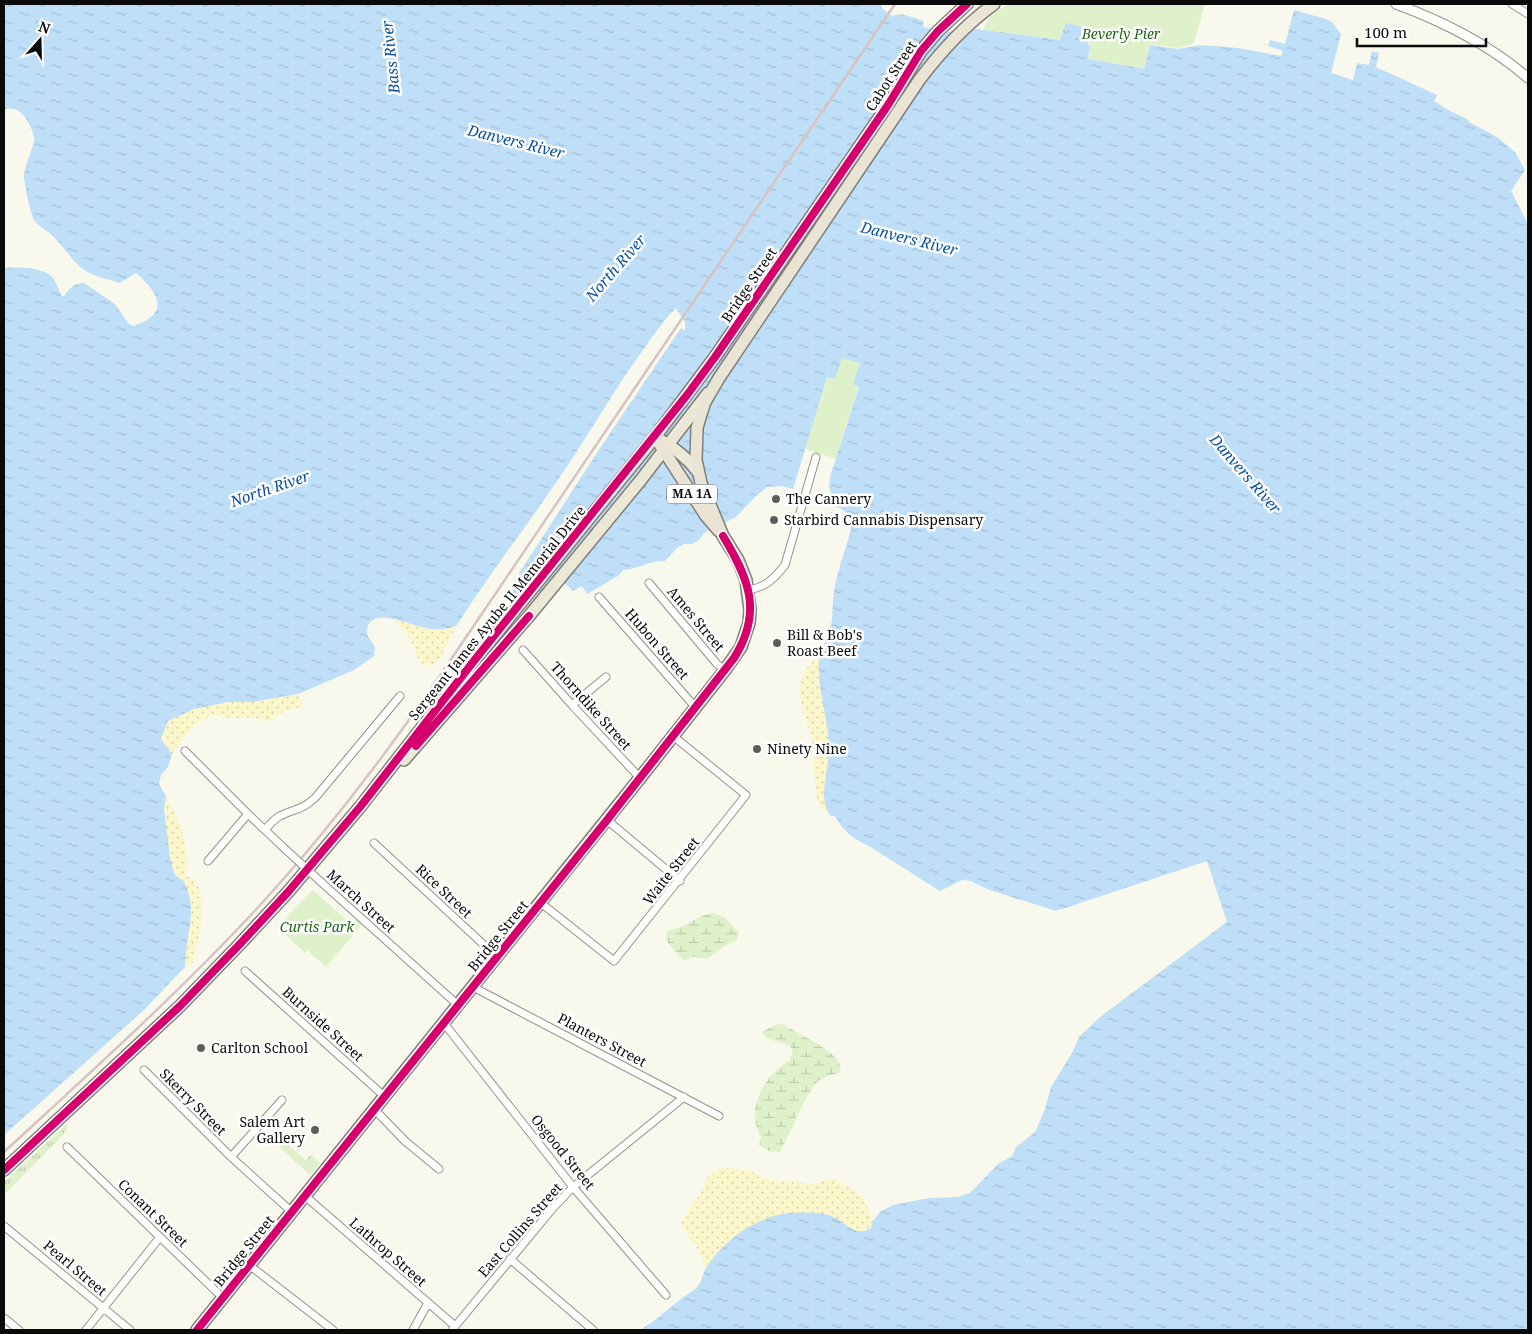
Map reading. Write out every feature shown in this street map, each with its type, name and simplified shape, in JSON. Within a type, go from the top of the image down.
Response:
[{"type":"highway","name":"Cabot Street","points":[[860,145],[888,105],[921,51],[943,26],[967,4]]},
{"type":"highway","name":"Cabot Street","points":[[874,148],[920,79],[944,48],[970,22],[994,4]]},
{"type":"highway","name":"Bridge Street","points":[[724,536],[706,516],[666,447],[655,437],[715,357],[860,145]]},
{"type":"highway","name":"Bridge Street","points":[[197,1330],[443,1022],[541,903],[696,708],[741,647],[749,623],[748,590],[742,570],[724,536],[698,472],[696,450],[698,428],[705,402],[713,386],[874,148]]},
{"type":"main road","name":"Sergeant James Ayube II Memorial Drive","points":[[4,1170],[151,1034],[288,892],[360,807],[409,755],[529,616],[713,386]]},
{"type":"main road","name":"Sergeant James Ayube II Memorial Drive","points":[[360,807],[410,741],[655,437]]},
{"type":"main road","name":"Bridge Street","points":[[666,447],[684,456],[698,472]]},
{"type":"street","points":[[1396,4],[1443,25],[1486,48],[1528,78]]},
{"type":"street","points":[[1512,4],[1528,14]]},
{"type":"street","points":[[748,590],[766,585],[774,579],[785,565],[816,457]]},
{"type":"street","name":"Ames Street","points":[[649,583],[717,664],[725,670]]},
{"type":"street","name":"Hubon Street","points":[[599,597],[696,708]]},
{"type":"street","name":"Thorndike Street","points":[[524,650],[572,706],[640,778]]},
{"type":"street","points":[[572,706],[606,677]]},
{"type":"street","points":[[265,830],[279,816],[308,805],[400,696]]},
{"type":"street","name":"Waite Street","points":[[541,903],[614,961],[680,880],[746,795],[673,736]]},
{"type":"street","name":"March Street","points":[[185,751],[284,848],[458,1005]]},
{"type":"street","points":[[208,861],[248,814]]},
{"type":"street","points":[[607,820],[680,880]]},
{"type":"street","name":"Rice Street","points":[[374,843],[497,957]]},
{"type":"street","name":"Burnside Street","points":[[245,971],[384,1096]]},
{"type":"street","name":"Planters Street","points":[[473,986],[719,1116]]},
{"type":"street","name":"Osgood Street","points":[[443,1022],[573,1187],[666,1295]]},
{"type":"street","name":"Skerry Street","points":[[144,1070],[231,1157],[292,1212]]},
{"type":"street","name":"East Collins Street","points":[[453,1328],[573,1187],[684,1097]]},
{"type":"street","points":[[231,1157],[282,1100]]},
{"type":"street","points":[[374,1109],[405,1141],[439,1169]]},
{"type":"street","name":"Conant Street","points":[[66,1147],[222,1298]]},
{"type":"street","name":"Lathrop Street","points":[[305,1196],[428,1303],[453,1328]]},
{"type":"street","name":"Pearl Street","points":[[4,1226],[130,1330]]},
{"type":"street","points":[[86,1330],[160,1237]]},
{"type":"street","points":[[510,1259],[588,1329]]},
{"type":"street","points":[[249,1264],[332,1330]]},
{"type":"street","points":[[413,1330],[428,1303]]},
{"type":"street","points":[[4,1318],[19,1330]]},
{"type":"green space","name":"Beverly Pier","points":[[1008,4],[1205,4],[1194,43],[1179,48],[1150,44],[1144,69],[1088,59],[1091,29],[1060,40],[983,30],[989,17]]},
{"type":"green space","points":[[842,357],[860,363],[853,384],[859,386],[836,459],[805,449],[827,377]]},
{"type":"green space","name":"Curtis Park","points":[[313,890],[351,924],[359,916],[365,921],[326,967],[307,950],[305,953],[277,927]]},
{"type":"green space","points":[[713,913],[724,917],[739,933],[736,941],[726,945],[707,959],[693,957],[685,960],[682,959],[668,943],[666,937],[668,930]]},
{"type":"green space","points":[[782,1024],[829,1052],[839,1062],[840,1068],[839,1073],[818,1081],[812,1088],[780,1152],[769,1151],[759,1145],[761,1137],[756,1126],[755,1115],[760,1093],[773,1074],[790,1060],[793,1050],[786,1044],[768,1039],[762,1032],[774,1025]]},
{"type":"green space","points":[[69,1122],[60,1138],[4,1195],[4,1182]]},
{"type":"green space","points":[[282,1139],[305,1160],[311,1155],[320,1163],[310,1175],[277,1145]]},
{"type":"sand","points":[[394,619],[434,629],[450,628],[457,625],[439,660],[433,665],[424,665],[418,659],[411,641]]},
{"type":"sand","points":[[820,657],[820,675],[829,741],[825,786],[828,813],[822,810],[818,803],[813,745],[800,695],[801,680],[804,673]]},
{"type":"sand","points":[[298,694],[303,706],[281,713],[270,721],[256,718],[230,718],[211,715],[194,726],[172,754],[161,739],[168,721],[193,709],[228,702],[253,702]]},
{"type":"sand","points":[[166,796],[179,824],[186,846],[187,867],[185,876],[195,879],[201,899],[202,920],[193,962],[185,967],[191,923],[178,878],[171,862],[166,826]]},
{"type":"sand","points":[[721,1167],[747,1170],[770,1180],[816,1184],[829,1178],[834,1179],[858,1193],[865,1201],[873,1221],[871,1228],[866,1232],[857,1232],[839,1220],[819,1213],[775,1216],[744,1230],[730,1240],[706,1268],[696,1246],[685,1233],[681,1224],[685,1214],[700,1194],[708,1176]]},
{"type":"water","points":[[4,4],[881,4],[883,9],[892,16],[901,14],[915,18],[924,22],[923,27],[946,32],[977,29],[1060,40],[1066,23],[1091,29],[1088,59],[1144,69],[1150,45],[1178,49],[1201,45],[1238,48],[1281,56],[1283,51],[1268,46],[1270,40],[1285,44],[1294,10],[1332,22],[1341,34],[1331,73],[1353,80],[1357,63],[1369,65],[1372,51],[1379,53],[1376,67],[1437,95],[1434,101],[1497,137],[1515,152],[1525,170],[1511,191],[1528,224],[1528,1330],[640,1330],[696,1288],[701,1282],[707,1266],[720,1250],[736,1235],[754,1224],[774,1216],[818,1213],[836,1218],[855,1230],[865,1231],[871,1228],[873,1221],[880,1212],[893,1205],[929,1198],[958,1197],[970,1193],[998,1164],[1012,1156],[1016,1147],[1035,1132],[1045,1109],[1051,1087],[1072,1053],[1079,1037],[1100,1017],[1227,922],[1207,861],[1056,911],[987,889],[971,881],[962,880],[940,891],[853,837],[841,826],[835,816],[831,816],[827,810],[824,793],[829,749],[820,684],[819,662],[831,626],[836,582],[851,529],[848,515],[836,507],[829,488],[830,477],[859,387],[853,384],[860,363],[842,358],[835,379],[827,377],[793,489],[782,486],[767,487],[736,517],[704,533],[699,540],[692,544],[684,544],[677,548],[665,561],[623,570],[618,576],[587,594],[582,586],[573,591],[566,584],[512,601],[503,598],[602,445],[681,328],[685,331],[685,322],[676,308],[633,364],[568,465],[457,625],[446,629],[434,629],[392,619],[376,619],[370,623],[367,630],[375,648],[374,656],[354,670],[298,694],[253,702],[228,702],[194,709],[168,721],[161,739],[172,754],[168,767],[161,775],[159,784],[166,796],[164,809],[174,873],[183,880],[191,903],[185,967],[144,1010],[4,1135],[4,268],[23,268],[49,274],[56,282],[62,296],[75,285],[84,283],[115,304],[128,323],[133,326],[153,315],[157,309],[157,302],[151,288],[136,273],[120,283],[84,270],[53,236],[35,222],[24,177],[34,137],[30,126],[20,112],[15,109],[4,110]]},
{"type":"railway","points":[[4,1152],[200,968],[286,876],[354,794],[437,680],[895,4]]},
{"type":"cycle path","points":[[4,1170],[180,1006],[288,892],[360,807],[477,657],[687,395],[888,105],[921,51],[938,31],[967,4]]},
{"type":"cycle path","points":[[197,1330],[607,820],[734,658],[748,626],[749,596],[746,581],[740,567],[723,536]]},
{"type":"cycle path","points":[[416,746],[529,616]]},
{"type":"place","name":"The Cannery","points":[[776,499]]},
{"type":"place","name":"Starbird Cannabis Dispensary","points":[[774,520]]},
{"type":"place","name":"Bill & Bob's Roast Beef","points":[[777,643]]},
{"type":"place","name":"Ninety Nine","points":[[757,749]]},
{"type":"place","name":"Carlton School","points":[[201,1048]]},
{"type":"place","name":"Salem Art Gallery","points":[[315,1130]]},
{"type":"water label","name":"Bass River","points":[[391,57]]},
{"type":"water label","name":"Danvers River","points":[[516,142]]},
{"type":"water label","name":"Danvers River","points":[[909,239]]},
{"type":"water label","name":"North River","points":[[616,268]]},
{"type":"water label","name":"Danvers River","points":[[1245,474]]},
{"type":"water label","name":"North River","points":[[270,489]]}]
